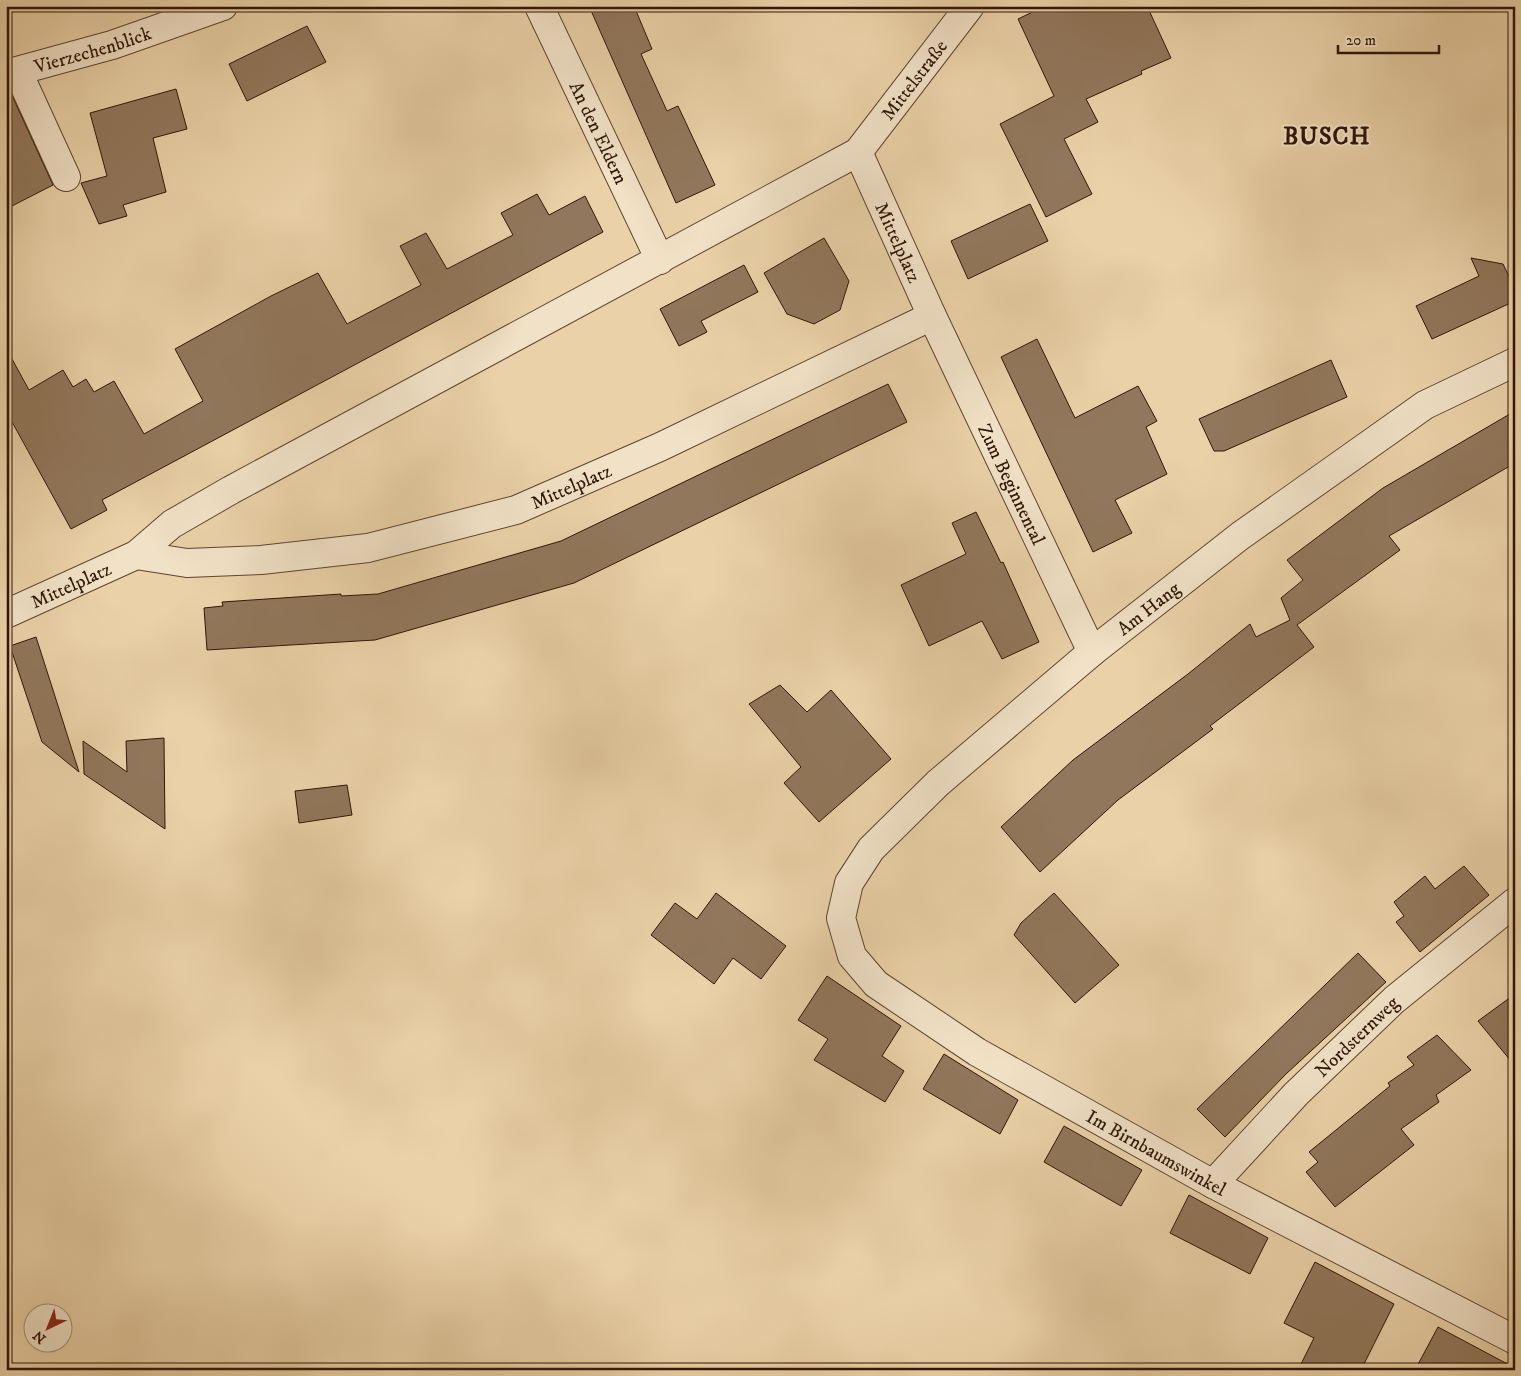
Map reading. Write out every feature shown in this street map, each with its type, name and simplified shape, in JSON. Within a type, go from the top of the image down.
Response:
[{"type":"street","name":"Vierzechenblick","points":[[66,176],[12,73],[112,46],[223,6]]},
{"type":"street","name":"An den Eldern","points":[[540,6],[660,260]]},
{"type":"street","name":"Mittelstraße","points":[[858,152],[970,6]]},
{"type":"street","name":"Mittelplatz","points":[[6,614],[136,555],[172,524],[231,490],[858,152],[932,316],[660,447],[516,510],[368,548],[261,560],[187,563],[136,555]]},
{"type":"street","name":"Zum Beginnental","points":[[932,316],[1092,652]]},
{"type":"street","name":"Am Hang","points":[[842,918],[849,883],[871,849],[938,783],[1092,652],[1240,536],[1425,405],[1515,362]]},
{"type":"street","name":"Nordsternweg","points":[[1213,1184],[1296,1094],[1394,1000],[1515,902]]},
{"type":"street","name":"Im Birnbaumswinkel","points":[[842,918],[852,956],[876,984],[976,1052],[1213,1184],[1515,1340]]},
{"type":"building","points":[[589,6],[634,6],[652,49],[641,54],[667,111],[678,106],[715,185],[676,203]]},
{"type":"building","points":[[1045,6],[1147,6],[1171,58],[1141,71],[1142,74],[1086,99],[1098,122],[1064,139],[1092,194],[1046,217],[1000,124],[1054,96],[1018,19]]},
{"type":"building","points":[[307,26],[326,62],[247,101],[229,64]]},
{"type":"building","points":[[6,89],[9,89],[53,185],[6,209]]},
{"type":"building","points":[[176,89],[187,129],[153,138],[166,192],[123,205],[127,216],[99,224],[81,183],[107,176],[90,113]]},
{"type":"building","points":[[537,194],[549,215],[585,196],[603,232],[102,500],[107,510],[71,529],[6,411],[6,348],[29,390],[63,370],[73,387],[86,379],[94,392],[114,381],[144,434],[203,401],[175,349],[271,296],[318,273],[347,324],[421,285],[400,246],[426,233],[447,269],[513,235],[501,213]]},
{"type":"building","points":[[1030,204],[1048,241],[968,279],[951,241]]},
{"type":"building","points":[[824,238],[849,281],[840,310],[814,324],[787,314],[764,273]]},
{"type":"building","points":[[1471,258],[1503,264],[1515,289],[1515,301],[1432,339],[1416,306],[1479,276]]},
{"type":"building","points":[[744,265],[758,292],[701,321],[707,332],[679,346],[660,309]]},
{"type":"building","points":[[1037,339],[1075,418],[1138,386],[1157,421],[1146,427],[1167,474],[1115,500],[1132,533],[1093,552],[1001,357]]},
{"type":"building","points":[[1331,360],[1347,397],[1224,451],[1214,451],[1199,419]]},
{"type":"building","points":[[888,384],[907,422],[574,583],[375,640],[207,650],[204,608],[223,606],[222,602],[341,594],[341,596],[378,594],[561,541]]},
{"type":"building","points":[[1515,411],[1515,463],[1389,536],[1400,550],[1297,625],[1314,647],[1210,726],[1213,729],[1118,800],[1040,872],[1001,827],[1073,760],[1188,674],[1250,624],[1256,637],[1290,620],[1281,598],[1303,580],[1287,560],[1383,488]]},
{"type":"building","points":[[976,512],[1001,563],[1003,562],[1039,642],[1002,659],[982,621],[929,646],[901,585],[966,554],[952,523]]},
{"type":"building","points":[[36,637],[79,772],[42,742],[10,646]]},
{"type":"building","points":[[780,685],[807,712],[831,690],[891,759],[819,822],[784,783],[801,767],[749,704]]},
{"type":"building","points":[[164,738],[165,829],[84,774],[83,741],[127,772],[126,741]]},
{"type":"building","points":[[347,785],[352,815],[299,823],[295,791]]},
{"type":"building","points":[[1464,866],[1489,895],[1420,952],[1396,922],[1404,916],[1394,902],[1425,876],[1435,889]]},
{"type":"building","points":[[716,893],[786,946],[761,979],[733,958],[714,984],[651,935],[675,903],[697,919]]},
{"type":"building","points":[[1054,893],[1119,965],[1075,1003],[1014,935],[1021,923]]},
{"type":"building","points":[[1358,953],[1386,982],[1286,1074],[1225,1137],[1197,1109]]},
{"type":"building","points":[[827,976],[901,1026],[882,1056],[904,1071],[885,1102],[814,1060],[828,1039],[798,1020]]},
{"type":"building","points":[[1515,994],[1515,1066],[1478,1021]]},
{"type":"building","points":[[1437,1035],[1471,1070],[1436,1095],[1439,1102],[1401,1129],[1414,1145],[1335,1207],[1306,1172],[1318,1162],[1309,1152],[1390,1086],[1388,1083],[1414,1065],[1407,1057]]},
{"type":"building","points":[[944,1054],[1018,1100],[1000,1134],[923,1089]]},
{"type":"building","points":[[1064,1126],[1142,1170],[1121,1206],[1044,1162]]},
{"type":"building","points":[[1189,1195],[1268,1238],[1250,1274],[1170,1233]]},
{"type":"building","points":[[1315,1262],[1394,1304],[1361,1370],[1298,1370],[1314,1338],[1284,1323]]},
{"type":"building","points":[[1438,1327],[1515,1368],[1515,1370],[1415,1370]]},
{"type":"district","name":"BUSCH","points":[[1327,136]]}]
